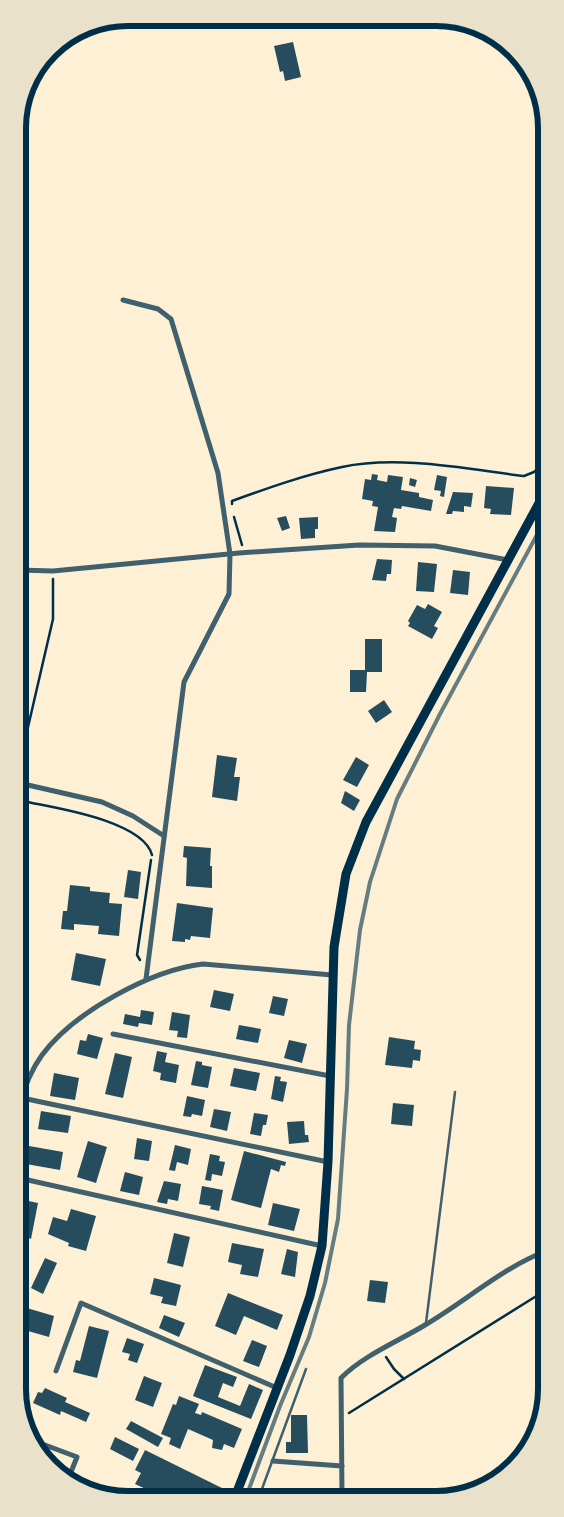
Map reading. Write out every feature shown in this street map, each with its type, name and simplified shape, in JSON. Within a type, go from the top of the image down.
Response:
[{"type":"main road","points":[[237,1491],[310,1296],[322,1246],[328,1162],[332,975],[334,947],[346,874],[366,822],[538,505]]},
{"type":"street","points":[[123,300],[158,309],[171,319],[218,473],[230,545],[229,594],[184,682],[146,979]]},
{"type":"street","points":[[26,570],[53,571],[239,553],[396,545],[435,546],[508,560]]},
{"type":"street","points":[[26,785],[102,802],[133,816],[164,836]]},
{"type":"street","points":[[26,1087],[33,1069],[44,1053],[71,1026],[107,1001],[146,979],[186,966],[202,964],[332,975]]},
{"type":"street","points":[[113,1034],[330,1076]]},
{"type":"street","points":[[26,1099],[328,1162]]},
{"type":"street","points":[[26,1180],[322,1246]]},
{"type":"street","points":[[342,1491],[341,1378],[359,1362],[426,1325],[507,1269],[538,1254]]},
{"type":"street","points":[[56,1371],[81,1303],[277,1388]]},
{"type":"street","points":[[43,1444],[77,1457],[71,1473]]},
{"type":"street","points":[[273,1461],[342,1466]]},
{"type":"lane","points":[[426,1325],[426,1308],[455,1092]]},
{"type":"lane","points":[[262,1491],[306,1369]]},
{"type":"path","points":[[231,506],[232,501],[287,482],[343,467],[408,462],[524,476],[534,472],[538,468]]},
{"type":"path","points":[[234,516],[243,548],[239,553]]},
{"type":"path","points":[[230,545],[241,543]]},
{"type":"path","points":[[26,736],[53,619],[55,599],[53,571]]},
{"type":"path","points":[[26,800],[27,802],[102,819],[133,834],[149,846],[152,854],[137,955],[147,968]]},
{"type":"path","points":[[342,1418],[538,1295]]},
{"type":"path","points":[[383,1350],[394,1370],[404,1379]]},
{"type":"building","points":[[293,42],[301,77],[285,81],[283,71],[280,72],[274,46]]},
{"type":"building","points":[[372,474],[378,475],[377,480],[387,482],[388,475],[403,477],[401,490],[419,493],[419,497],[433,500],[431,511],[402,506],[401,509],[394,508],[392,517],[397,518],[395,532],[374,531],[378,507],[372,506],[373,501],[362,499],[365,479],[371,480]]},
{"type":"building","points":[[437,475],[447,477],[444,497],[440,496],[441,491],[434,490]]},
{"type":"building","points":[[410,478],[417,480],[415,487],[409,485]]},
{"type":"building","points":[[486,486],[514,488],[511,515],[490,514],[491,509],[484,508]]},
{"type":"building","points":[[453,492],[473,493],[471,507],[464,506],[464,512],[453,511],[452,514],[446,514]]},
{"type":"building","points":[[286,516],[290,528],[282,531],[277,518]]},
{"type":"building","points":[[318,517],[318,529],[315,529],[315,538],[301,539],[299,518]]},
{"type":"building","points":[[377,559],[392,560],[391,574],[387,574],[386,581],[372,580]]},
{"type":"building","points":[[418,562],[437,564],[434,592],[416,591]]},
{"type":"building","points":[[453,570],[470,572],[468,595],[450,593]]},
{"type":"building","points":[[428,604],[442,612],[434,626],[438,628],[432,639],[408,626],[410,623],[408,621],[417,605],[425,609]]},
{"type":"building","points":[[365,639],[382,639],[382,672],[367,672],[366,692],[350,692],[350,670],[365,670]]},
{"type":"building","points":[[384,700],[392,712],[376,723],[368,711]]},
{"type":"building","points":[[217,755],[237,758],[234,777],[240,777],[237,801],[212,797]]},
{"type":"building","points":[[356,757],[369,765],[357,787],[343,780]]},
{"type":"building","points":[[345,791],[360,800],[354,811],[341,803]]},
{"type":"building","points":[[184,846],[211,848],[212,888],[186,886],[187,858],[183,857]]},
{"type":"building","points":[[128,870],[141,872],[138,899],[124,897]]},
{"type":"building","points":[[70,885],[90,887],[90,891],[110,893],[109,903],[122,904],[119,936],[98,934],[99,926],[74,924],[74,930],[61,929],[63,911],[67,911]]},
{"type":"building","points":[[177,903],[213,908],[210,938],[191,936],[190,940],[185,939],[185,942],[172,941]]},
{"type":"building","points":[[76,953],[106,959],[100,986],[71,980]]},
{"type":"building","points":[[214,990],[234,994],[230,1011],[210,1007]]},
{"type":"building","points":[[273,996],[288,999],[284,1016],[269,1013]]},
{"type":"building","points":[[141,1010],[154,1012],[152,1025],[139,1023],[138,1027],[123,1024],[125,1014],[140,1017]]},
{"type":"building","points":[[172,1012],[190,1015],[187,1038],[177,1037],[178,1031],[169,1030]]},
{"type":"building","points":[[239,1025],[261,1029],[258,1043],[236,1039]]},
{"type":"building","points":[[88,1034],[103,1038],[97,1059],[77,1054],[80,1040],[86,1041]]},
{"type":"building","points":[[389,1037],[415,1041],[414,1049],[421,1050],[420,1061],[413,1060],[412,1068],[385,1065]]},
{"type":"building","points":[[289,1040],[307,1044],[302,1063],[284,1058]]},
{"type":"building","points":[[157,1051],[167,1053],[165,1062],[179,1065],[176,1083],[160,1080],[161,1073],[153,1071]]},
{"type":"building","points":[[115,1053],[132,1057],[123,1098],[105,1094]]},
{"type":"building","points":[[196,1061],[202,1062],[202,1065],[212,1067],[208,1088],[191,1085]]},
{"type":"building","points":[[234,1068],[260,1073],[256,1091],[230,1086]]},
{"type":"building","points":[[54,1073],[79,1078],[75,1100],[50,1096]]},
{"type":"building","points":[[275,1076],[281,1077],[280,1081],[287,1082],[283,1102],[271,1099]]},
{"type":"building","points":[[187,1096],[205,1100],[202,1116],[192,1114],[191,1117],[183,1116]]},
{"type":"building","points":[[393,1103],[414,1105],[412,1126],[391,1124]]},
{"type":"building","points":[[214,1109],[231,1112],[227,1131],[210,1127]]},
{"type":"building","points":[[41,1111],[71,1116],[68,1133],[38,1129]]},
{"type":"building","points":[[254,1113],[268,1115],[266,1125],[263,1125],[261,1136],[250,1134]]},
{"type":"building","points":[[304,1121],[305,1135],[308,1135],[309,1142],[289,1144],[287,1122]]},
{"type":"building","points":[[137,1138],[152,1141],[149,1161],[134,1159]]},
{"type":"building","points":[[88,1141],[107,1147],[96,1183],[77,1177]]},
{"type":"building","points":[[175,1145],[191,1149],[188,1165],[177,1162],[175,1171],[169,1170]]},
{"type":"building","points":[[29,1146],[63,1152],[60,1170],[26,1164]]},
{"type":"building","points":[[244,1151],[286,1162],[285,1166],[281,1165],[279,1172],[271,1169],[261,1208],[231,1200]]},
{"type":"building","points":[[210,1154],[220,1156],[219,1161],[225,1162],[222,1176],[212,1174],[211,1181],[205,1180]]},
{"type":"building","points":[[125,1172],[143,1177],[139,1195],[120,1191]]},
{"type":"building","points":[[164,1181],[181,1184],[178,1201],[168,1199],[167,1204],[157,1202]]},
{"type":"building","points":[[202,1186],[223,1190],[219,1211],[210,1209],[211,1206],[199,1204]]},
{"type":"building","points":[[26,1200],[38,1203],[31,1239],[26,1237]]},
{"type":"building","points":[[273,1203],[300,1209],[294,1231],[268,1225]]},
{"type":"building","points":[[71,1209],[96,1216],[86,1251],[68,1246],[69,1243],[48,1234],[53,1217],[67,1221]]},
{"type":"building","points":[[174,1233],[190,1237],[183,1267],[167,1263]]},
{"type":"building","points":[[232,1243],[264,1249],[258,1277],[240,1274],[242,1265],[228,1262]]},
{"type":"building","points":[[287,1249],[298,1252],[295,1277],[281,1274]]},
{"type":"building","points":[[45,1258],[57,1263],[43,1294],[31,1288]]},
{"type":"building","points":[[154,1278],[181,1285],[176,1306],[161,1303],[163,1297],[150,1294]]},
{"type":"building","points":[[370,1280],[388,1282],[385,1303],[367,1301]]},
{"type":"building","points":[[228,1293],[283,1315],[277,1330],[244,1316],[236,1335],[215,1326]]},
{"type":"building","points":[[26,1308],[54,1316],[49,1337],[28,1331],[27,1335]]},
{"type":"building","points":[[164,1315],[185,1323],[179,1337],[159,1328]]},
{"type":"building","points":[[89,1326],[109,1331],[97,1378],[73,1372],[76,1360],[80,1361]]},
{"type":"building","points":[[127,1338],[144,1344],[137,1363],[128,1360],[130,1354],[122,1352]]},
{"type":"building","points":[[252,1340],[267,1346],[259,1367],[243,1361]]},
{"type":"building","points":[[205,1365],[237,1377],[233,1387],[223,1383],[218,1397],[240,1406],[249,1384],[263,1390],[251,1419],[193,1396]]},
{"type":"building","points":[[144,1376],[162,1383],[153,1407],[135,1400]]},
{"type":"building","points":[[45,1388],[67,1398],[65,1402],[90,1413],[86,1422],[61,1411],[60,1415],[33,1403],[38,1392],[42,1393]]},
{"type":"building","points":[[179,1396],[199,1404],[195,1413],[201,1415],[202,1412],[242,1429],[234,1448],[224,1444],[222,1450],[212,1448],[213,1440],[188,1429],[180,1449],[169,1444],[171,1438],[161,1434],[173,1404],[176,1405]]},
{"type":"building","points":[[291,1415],[307,1415],[308,1453],[286,1453],[286,1442],[291,1442]]},
{"type":"building","points":[[131,1421],[163,1438],[158,1447],[126,1429]]},
{"type":"building","points":[[115,1437],[139,1449],[133,1461],[110,1449]]},
{"type":"building","points":[[145,1450],[224,1489],[223,1491],[150,1491],[135,1484],[141,1473],[135,1470]]},
{"type":"railway","points":[[248,1491],[280,1406],[309,1337],[325,1283],[338,1219],[347,1089],[349,1025],[360,930],[370,882],[397,799],[440,714],[538,533]]}]
